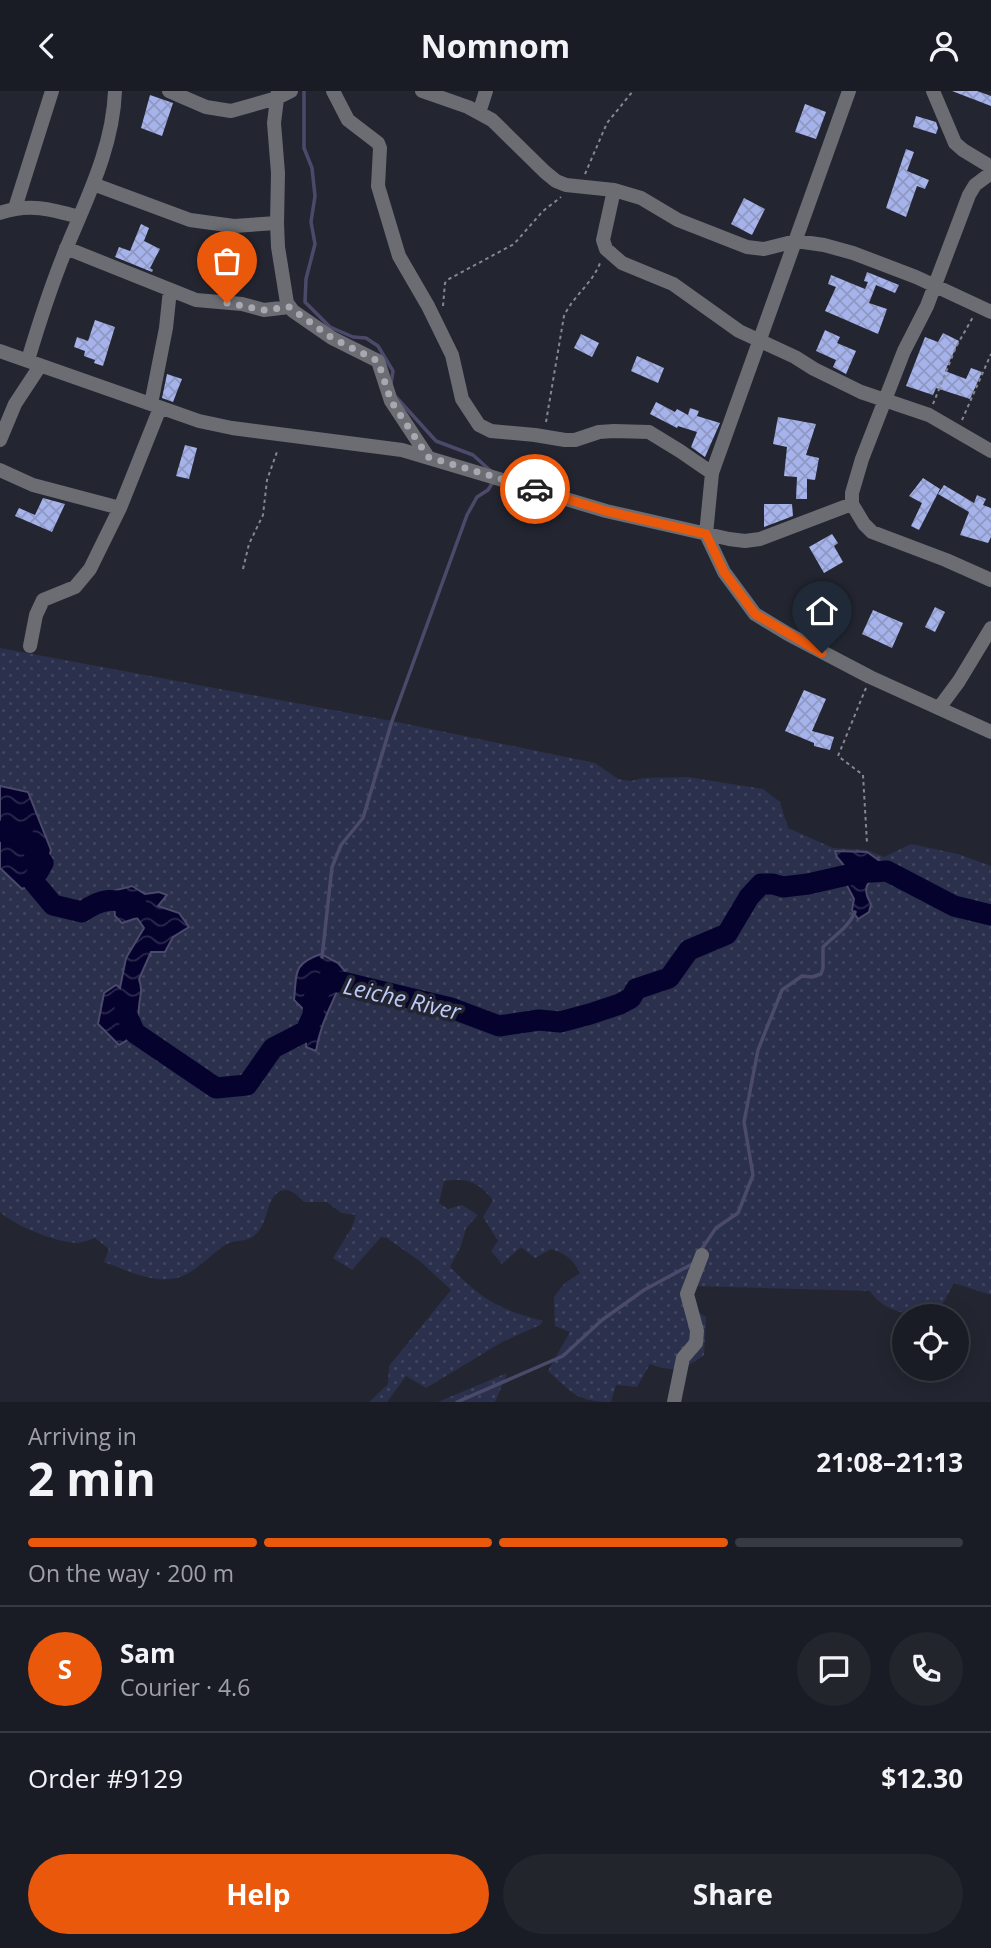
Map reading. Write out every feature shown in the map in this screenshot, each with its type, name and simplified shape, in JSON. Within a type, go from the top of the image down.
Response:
[{"type":"street","points":[[15,208],[52,91]]},
{"type":"street","points":[[0,440],[34,363],[45,304],[93,184],[110,128],[115,91]]},
{"type":"street","points":[[169,91],[206,107],[230,111],[291,91]]},
{"type":"street","points":[[333,91],[348,120],[378,143],[378,186],[399,257],[435,320],[454,361],[462,399],[479,425],[491,431],[575,440],[607,431],[649,432],[712,473]]},
{"type":"street","points":[[422,91],[468,107],[501,127],[522,151],[556,181],[578,187],[614,190],[641,198],[678,220],[747,247],[764,249],[796,241],[853,253],[936,285],[985,309]]},
{"type":"street","points":[[479,113],[486,91]]},
{"type":"street","points":[[849,91],[712,473],[706,534],[724,572],[755,614],[870,677],[991,732]]},
{"type":"street","points":[[933,91],[956,143],[963,151],[991,167]]},
{"type":"street","points":[[278,95],[274,123],[278,173],[276,223],[289,307]]},
{"type":"street","points":[[991,173],[975,185],[958,221],[936,285],[884,400],[852,493],[852,504],[872,532],[946,559],[991,580]]},
{"type":"street","points":[[93,184],[190,220],[234,226],[276,223]]},
{"type":"street","points":[[614,190],[603,240],[606,249],[622,263],[673,285],[729,324],[760,341],[841,382],[929,415],[991,451]]},
{"type":"street","points":[[0,213],[15,208],[36,207],[79,217]]},
{"type":"street","points":[[66,249],[170,290],[209,302],[264,310],[289,307],[332,338],[378,361],[391,401],[428,457]]},
{"type":"street","points":[[30,646],[36,615],[43,600],[75,587],[80,582],[90,569],[120,509],[155,406],[170,290]]},
{"type":"street","points":[[0,351],[199,421],[377,446],[428,457],[606,511],[706,534],[745,541],[760,539],[852,504]]},
{"type":"street","points":[[0,470],[33,485],[120,509]]},
{"type":"street","points":[[939,708],[991,628]]},
{"type":"street","points":[[674,1402],[682,1358],[696,1343],[697,1331],[687,1294],[702,1255]]},
{"type":"path","points":[[435,320],[445,302],[445,283],[449,279],[514,244],[555,200],[578,187],[607,123],[633,91]]},
{"type":"path","points":[[545,436],[547,406],[564,316],[569,305],[585,290],[606,249]]},
{"type":"path","points":[[929,415],[956,347],[985,309]]},
{"type":"path","points":[[958,431],[991,355]]},
{"type":"path","points":[[243,569],[249,544],[263,516],[267,480],[281,434]]},
{"type":"path","points":[[867,843],[863,775],[838,757],[870,677]]},
{"type":"shaded area","points":[[0,648],[392,721],[595,763],[618,779],[631,781],[643,778],[688,777],[763,789],[780,802],[788,828],[833,848],[867,850],[884,857],[911,844],[958,854],[991,866],[991,1295],[954,1283],[943,1304],[892,1304],[892,1309],[870,1291],[695,1286],[692,1308],[706,1317],[704,1355],[678,1369],[666,1369],[650,1364],[637,1387],[616,1385],[611,1402],[599,1402],[575,1394],[548,1371],[570,1332],[555,1326],[554,1297],[565,1283],[580,1273],[577,1268],[568,1258],[551,1249],[535,1258],[521,1247],[502,1264],[491,1251],[498,1241],[483,1217],[493,1200],[472,1182],[444,1181],[439,1203],[448,1209],[462,1205],[478,1215],[466,1228],[461,1246],[450,1267],[492,1302],[543,1321],[426,1388],[406,1376],[387,1402],[369,1402],[388,1384],[389,1366],[451,1290],[421,1262],[387,1238],[381,1237],[352,1270],[333,1258],[352,1227],[356,1215],[341,1213],[327,1202],[304,1202],[292,1192],[281,1191],[273,1197],[255,1235],[229,1243],[187,1274],[177,1278],[156,1279],[104,1262],[109,1249],[95,1238],[78,1243],[48,1237],[26,1228],[0,1212]]},
{"type":"shaded area","points":[[507,1373],[495,1402],[438,1402]]},
{"type":"water","points":[[0,786],[28,792],[51,850],[43,880],[22,889],[0,868]]},
{"type":"water","points":[[835,851],[867,852],[901,876],[898,881],[877,879],[868,884],[866,889],[871,904],[869,912],[858,919],[852,910],[854,899],[843,878],[846,868]]},
{"type":"water","points":[[132,886],[145,894],[159,892],[167,895],[158,906],[179,913],[189,927],[173,937],[165,952],[151,952],[139,979],[141,993],[136,1030],[119,1045],[98,1024],[104,993],[116,985],[120,988],[126,958],[144,928],[137,918],[122,923],[115,916],[114,903],[101,894]]},
{"type":"water","points":[[321,954],[338,963],[345,971],[325,1020],[316,1051],[306,1047],[305,1011],[294,1000],[298,971],[305,962]]},
{"type":"building","points":[[952,91],[977,91],[991,96],[991,106]]},
{"type":"building","points":[[150,95],[173,103],[162,136],[141,128]]},
{"type":"building","points":[[805,104],[826,112],[816,139],[795,132]]},
{"type":"building","points":[[916,116],[936,122],[936,134],[913,127]]},
{"type":"building","points":[[906,149],[914,152],[907,171],[929,180],[925,189],[917,186],[906,217],[886,208]]},
{"type":"building","points":[[744,198],[765,209],[752,235],[731,224]]},
{"type":"building","points":[[141,224],[149,228],[144,241],[160,249],[150,268],[152,272],[115,257],[119,247],[130,251]]},
{"type":"building","points":[[867,272],[899,285],[895,293],[876,285],[869,303],[887,309],[878,334],[825,311],[836,287],[828,284],[831,275],[865,289],[868,282],[864,281]]},
{"type":"building","points":[[95,320],[115,327],[103,366],[84,356],[85,351],[74,347],[77,337],[88,341]]},
{"type":"building","points":[[825,330],[840,337],[837,343],[856,351],[846,374],[833,367],[836,360],[816,351]]},
{"type":"building","points":[[943,333],[959,341],[945,371],[966,379],[971,368],[982,372],[970,399],[936,388],[933,395],[906,386],[925,337],[938,342]]},
{"type":"building","points":[[581,334],[599,343],[592,357],[574,348]]},
{"type":"building","points":[[637,356],[664,368],[658,383],[631,371]]},
{"type":"building","points":[[167,374],[182,379],[173,402],[162,398]]},
{"type":"building","points":[[656,402],[675,412],[677,409],[688,415],[690,408],[699,411],[697,416],[720,423],[705,457],[691,447],[697,432],[678,426],[677,428],[650,414]]},
{"type":"building","points":[[778,417],[816,424],[806,455],[819,458],[815,480],[807,479],[807,499],[796,499],[797,477],[784,476],[787,447],[773,444]]},
{"type":"building","points":[[185,445],[197,448],[189,479],[176,476]]},
{"type":"building","points":[[923,478],[940,489],[919,530],[911,526],[922,503],[909,496]]},
{"type":"building","points":[[944,485],[974,503],[977,495],[986,499],[983,505],[991,508],[991,537],[988,543],[960,535],[969,512],[938,494]]},
{"type":"building","points":[[43,498],[65,504],[52,532],[15,516],[19,508],[35,515]]},
{"type":"building","points":[[764,504],[792,504],[793,516],[764,527]]},
{"type":"building","points":[[832,534],[838,543],[834,546],[843,562],[824,573],[809,547]]},
{"type":"building","points":[[935,607],[945,612],[935,632],[925,627]]},
{"type":"building","points":[[873,610],[903,623],[892,648],[862,634]]},
{"type":"building","points":[[804,690],[826,699],[812,731],[834,737],[830,750],[814,746],[814,743],[785,731]]},
{"type":"waterway","points":[[304,91],[304,148],[312,168],[315,196],[311,222],[315,244],[306,279],[305,302],[330,327],[353,337],[366,338],[378,346],[393,371],[391,384]]},
{"type":"waterway","points":[[396,397],[436,441],[473,455],[493,473]]},
{"type":"waterway","points":[[322,957],[332,867],[341,845],[363,818],[392,721],[467,515],[477,497],[488,490],[493,482]]},
{"type":"waterway","name":"Leiche River","points":[[0,831],[23,836],[43,863],[33,881],[53,905],[82,912],[96,904],[115,900],[137,907]]},
{"type":"waterway","name":"Leiche River","points":[[125,1006],[135,1033],[216,1088],[247,1085],[273,1048],[306,1031],[313,1015],[314,998],[326,982],[342,982],[451,1008],[499,1026],[539,1020],[560,1022],[620,1004],[631,998],[636,989],[669,978],[689,950],[727,934],[749,897],[761,884],[783,887],[856,873],[887,871],[954,906],[991,915]]},
{"type":"waterway","points":[[701,1250],[716,1228],[738,1213],[753,1175],[744,1122],[758,1050],[782,990],[802,976],[821,974],[823,947],[845,927],[855,912]]},
{"type":"waterway","points":[[457,1402],[563,1356],[602,1320],[644,1290],[694,1263]]},
{"type":"way so far","points":[[227,303],[264,310],[289,307],[332,338],[373,357],[380,364],[391,401],[428,457],[535,489]]},
{"type":"route","points":[[535,489],[606,511],[706,534],[724,572],[755,614],[822,653]]}]
